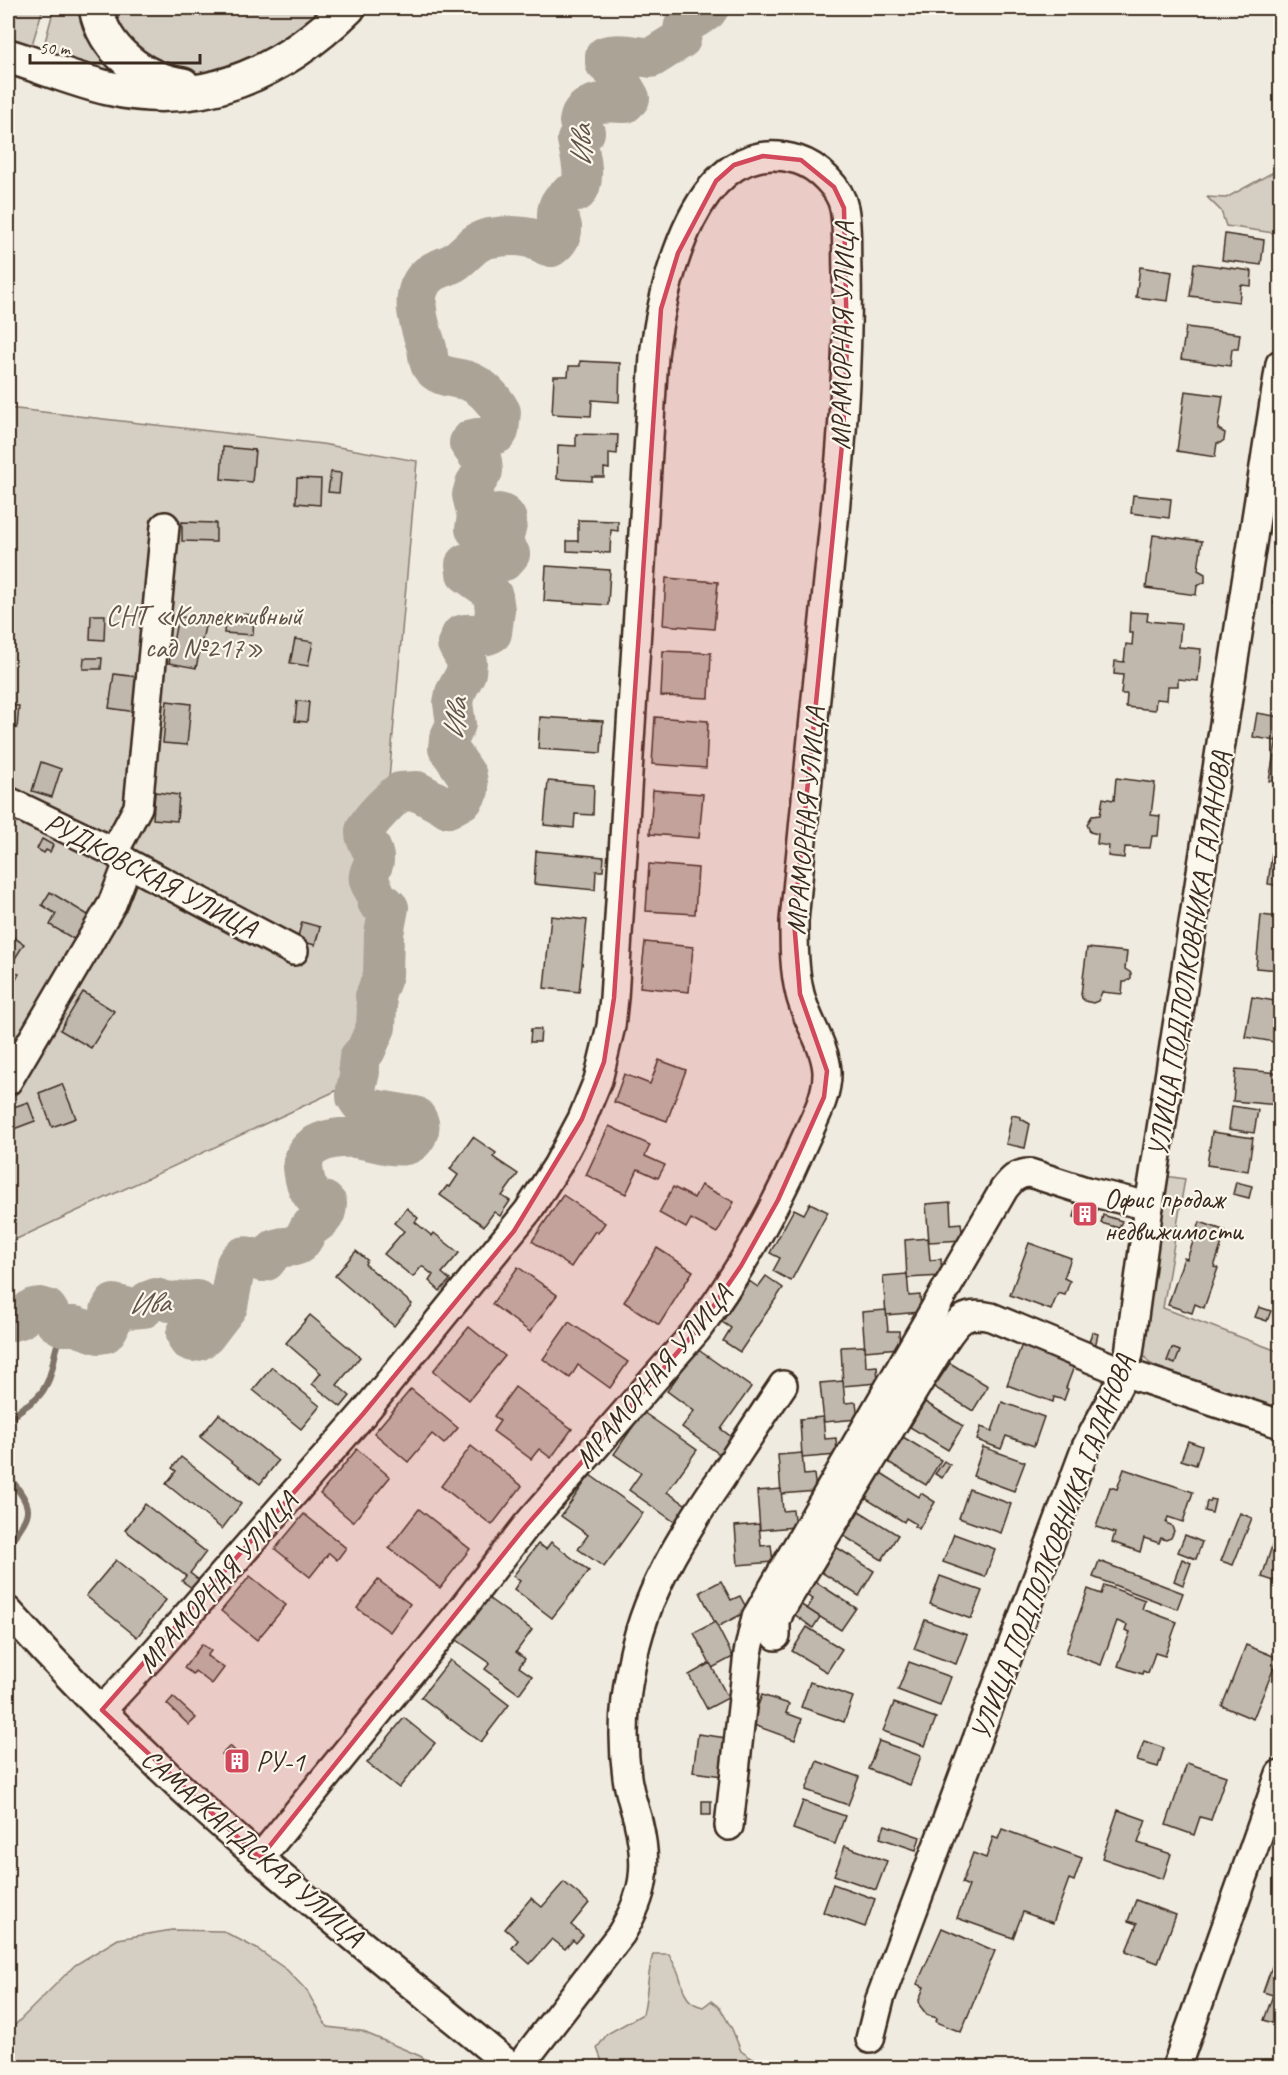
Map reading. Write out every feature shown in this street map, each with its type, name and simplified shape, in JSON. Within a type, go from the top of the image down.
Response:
[{"type":"main road","points":[[96,8],[99,23],[107,37],[120,54],[135,66],[155,78],[174,84],[194,87],[224,86]]},
{"type":"main road","points":[[8,56],[62,74],[130,92],[176,95],[224,86],[246,79],[273,66],[303,47],[348,8]]},
{"type":"street","name":"МРАМОРНАЯ УЛИЦА","points":[[102,1710],[363,1414],[513,1231],[557,1166],[582,1119],[604,1062],[614,998],[654,356],[661,309],[685,236],[699,206],[716,181],[734,165],[756,158],[782,155],[801,160],[825,178],[841,198],[845,222],[848,303],[843,435],[794,921],[794,953],[800,994],[824,1055],[827,1071],[824,1097],[778,1200],[741,1266],[697,1330],[526,1526],[260,1858]]},
{"type":"street","name":"УЛИЦА ПОДПОЛКОВНИКА ГАЛАНОВА","points":[[870,2039],[880,1999],[1086,1447],[1118,1386],[1129,1354],[1149,1206],[1276,414],[1281,364]]},
{"type":"street","points":[[8,1081],[112,904],[121,858],[138,807],[165,526]]},
{"type":"street","name":"РУДКОВСКАЯ УЛИЦА","points":[[8,801],[121,858],[294,951]]},
{"type":"street","points":[[729,1826],[748,1653],[756,1617],[1004,1189],[1015,1176],[1030,1173],[1086,1191],[1149,1206]]},
{"type":"street","points":[[776,1636],[780,1611],[944,1341],[963,1318],[971,1315],[991,1317],[1123,1372],[1281,1424]]},
{"type":"street","points":[[518,2067],[621,1934],[640,1897],[644,1880],[642,1844],[626,1773],[625,1737],[631,1668],[639,1634],[658,1582],[683,1534],[783,1385]]},
{"type":"street","name":"САМАРКАНДСКАЯ УЛИЦА","points":[[8,1611],[155,1764],[260,1858],[513,2067]]},
{"type":"street","points":[[1176,2067],[1281,1774]]},
{"type":"highlighted area","points":[[763,156],[801,160],[834,187],[844,208],[847,346],[843,435],[794,921],[800,994],[827,1071],[824,1097],[778,1200],[741,1266],[697,1330],[526,1526],[260,1858],[102,1710],[363,1414],[514,1231],[582,1119],[604,1062],[614,998],[661,309],[678,253],[716,181],[734,165]]},
{"type":"green space","points":[[8,8],[43,8],[31,48],[8,42]]},
{"type":"green space","points":[[54,8],[82,8],[123,78],[42,53]]},
{"type":"green space","points":[[110,8],[328,8],[275,46],[240,63],[204,73],[181,73],[159,68],[119,29]]},
{"type":"green space","points":[[1280,165],[1280,234],[1226,226],[1221,211],[1207,197],[1226,198],[1279,169]]},
{"type":"green space","name":"СНТ «Коллективный сад №217»","points":[[8,408],[322,444],[417,461],[389,779],[353,1083],[8,1243]]},
{"type":"green space","points":[[1165,1176],[1185,1179],[1163,1308],[1280,1352],[1280,1412],[1157,1367],[1149,1363],[1140,1350]]},
{"type":"green space","points":[[172,1930],[223,1931],[257,1949],[287,1970],[307,1991],[327,2027],[361,2031],[420,2056],[438,2067],[8,2067],[8,2032],[75,1965],[118,1939]]},
{"type":"green space","points":[[653,1954],[669,1954],[685,1994],[691,2002],[703,2007],[711,2001],[720,2008],[741,2051],[751,2058],[782,2067],[604,2067],[597,2048],[607,2034],[643,2014]]},
{"type":"building","points":[[1225,234],[1264,240],[1261,265],[1222,260]]},
{"type":"building","points":[[1194,263],[1252,271],[1251,286],[1241,285],[1239,302],[1190,296]]},
{"type":"building","points":[[1140,267],[1172,272],[1168,301],[1136,297]]},
{"type":"building","points":[[1186,327],[1240,334],[1238,349],[1232,349],[1230,366],[1181,359]]},
{"type":"building","points":[[580,361],[620,363],[619,402],[592,400],[591,416],[552,414],[554,376],[568,376],[569,366],[580,366]]},
{"type":"building","points":[[1185,391],[1223,396],[1218,429],[1225,433],[1224,440],[1217,443],[1215,457],[1177,451]]},
{"type":"building","points":[[576,434],[618,435],[617,454],[609,453],[609,469],[604,468],[604,477],[592,477],[592,481],[557,479],[558,445],[576,446]]},
{"type":"building","points":[[223,447],[255,450],[252,482],[221,479]]},
{"type":"building","points":[[331,472],[341,473],[339,493],[328,492]]},
{"type":"building","points":[[297,478],[321,479],[320,505],[296,503]]},
{"type":"building","points":[[1133,495],[1171,499],[1169,518],[1131,513]]},
{"type":"building","points":[[578,520],[618,521],[618,531],[611,530],[610,553],[567,551],[567,541],[578,541]]},
{"type":"building","points":[[182,522],[216,523],[216,542],[182,541]]},
{"type":"building","points":[[1153,535],[1202,541],[1198,570],[1205,574],[1205,582],[1197,586],[1196,595],[1146,588]]},
{"type":"building","points":[[546,566],[610,570],[608,605],[544,601]]},
{"type":"building","points":[[1280,568],[1280,605],[1274,604]]},
{"type":"building","points":[[666,578],[718,582],[714,629],[663,625]]},
{"type":"building","points":[[1130,612],[1148,613],[1147,621],[1181,624],[1179,647],[1201,649],[1198,681],[1178,679],[1178,686],[1168,686],[1167,700],[1156,699],[1155,710],[1126,707],[1127,694],[1121,694],[1123,675],[1114,674],[1115,661],[1124,662],[1126,644],[1132,645],[1133,633],[1129,633]]},
{"type":"building","points":[[225,613],[254,615],[253,635],[224,633]]},
{"type":"building","points":[[91,615],[105,615],[104,640],[90,639]]},
{"type":"building","points":[[178,616],[206,622],[196,668],[169,663]]},
{"type":"building","points":[[295,639],[313,642],[308,666],[290,663]]},
{"type":"building","points":[[663,651],[711,653],[709,698],[661,696]]},
{"type":"building","points":[[84,658],[102,658],[101,669],[83,669]]},
{"type":"building","points":[[114,674],[146,678],[142,713],[109,708]]},
{"type":"building","points":[[167,701],[191,704],[187,745],[163,743]]},
{"type":"building","points":[[297,701],[309,702],[307,722],[295,721]]},
{"type":"building","points":[[8,705],[19,706],[17,728],[8,727]]},
{"type":"building","points":[[1257,713],[1280,717],[1280,738],[1277,737],[1276,741],[1253,737]]},
{"type":"building","points":[[540,717],[603,721],[601,753],[538,749]]},
{"type":"building","points":[[655,717],[708,721],[706,768],[652,764]]},
{"type":"building","points":[[1277,737],[1280,738],[1280,783],[1269,781]]},
{"type":"building","points":[[41,762],[61,769],[52,797],[32,791]]},
{"type":"building","points":[[1116,778],[1155,783],[1151,815],[1160,816],[1158,836],[1152,836],[1150,848],[1125,847],[1124,858],[1108,856],[1109,846],[1097,844],[1098,834],[1090,832],[1087,824],[1092,816],[1100,815],[1103,798],[1114,800]]},
{"type":"building","points":[[548,781],[594,785],[593,815],[575,814],[574,828],[544,825]]},
{"type":"building","points":[[653,790],[703,794],[699,838],[650,834]]},
{"type":"building","points":[[155,792],[179,795],[177,821],[153,819]]},
{"type":"building","points":[[1275,829],[1280,830],[1280,886],[1268,884]]},
{"type":"building","points":[[42,839],[53,845],[50,852],[46,850],[44,853],[37,849]]},
{"type":"building","points":[[536,851],[604,857],[603,871],[596,871],[595,890],[534,884]]},
{"type":"building","points":[[649,864],[698,868],[695,914],[646,911]]},
{"type":"building","points":[[50,892],[93,918],[79,942],[50,925],[56,914],[42,905]]},
{"type":"building","points":[[1261,915],[1280,917],[1280,970],[1256,968]]},
{"type":"building","points":[[551,916],[587,920],[579,992],[544,988]]},
{"type":"building","points":[[302,922],[320,927],[315,945],[297,940]]},
{"type":"building","points":[[8,934],[24,944],[9,968],[19,974],[8,994]]},
{"type":"building","points":[[645,942],[693,947],[689,992],[640,987]]},
{"type":"building","points":[[1087,948],[1127,952],[1125,969],[1131,973],[1131,978],[1123,982],[1122,994],[1102,992],[1098,1001],[1093,1003],[1082,998]]},
{"type":"building","points":[[83,992],[114,1011],[91,1048],[60,1030]]},
{"type":"building","points":[[1252,997],[1280,1002],[1280,1043],[1245,1037]]},
{"type":"building","points":[[531,1029],[541,1029],[540,1042],[530,1042]]},
{"type":"building","points":[[659,1060],[686,1070],[667,1121],[614,1102],[624,1074],[650,1084]]},
{"type":"building","points":[[1236,1069],[1280,1073],[1280,1105],[1233,1101]]},
{"type":"building","points":[[62,1084],[76,1118],[52,1127],[39,1093]]},
{"type":"building","points":[[28,1102],[35,1121],[11,1130],[8,1109]]},
{"type":"building","points":[[1232,1106],[1258,1110],[1254,1133],[1229,1129]]},
{"type":"building","points":[[1012,1115],[1021,1117],[1030,1124],[1025,1148],[1006,1144]]},
{"type":"building","points":[[609,1126],[650,1145],[645,1156],[665,1165],[658,1178],[638,1169],[626,1194],[586,1175]]},
{"type":"building","points":[[1212,1132],[1253,1138],[1248,1171],[1207,1165]]},
{"type":"building","points":[[473,1137],[496,1153],[493,1157],[518,1174],[502,1196],[510,1201],[500,1216],[494,1212],[484,1226],[440,1195],[447,1186],[450,1187],[458,1175],[450,1169]]},
{"type":"building","points":[[1236,1182],[1252,1186],[1249,1198],[1233,1194]]},
{"type":"building","points":[[701,1185],[734,1202],[717,1233],[691,1219],[686,1228],[659,1213],[673,1187],[694,1198]]},
{"type":"building","points":[[563,1195],[605,1223],[598,1233],[595,1231],[571,1267],[532,1241]]},
{"type":"building","points":[[950,1202],[951,1224],[961,1223],[963,1240],[929,1242],[926,1204]]},
{"type":"building","points":[[810,1203],[828,1212],[791,1281],[773,1271],[780,1258],[770,1253],[794,1209],[804,1214]]},
{"type":"building","name":"Офис продаж недвижимости","points":[[1083,1203],[1090,1205],[1090,1209],[1097,1210],[1094,1222],[1074,1217],[1077,1206],[1083,1207]]},
{"type":"building","points":[[407,1208],[418,1218],[415,1222],[432,1236],[434,1233],[459,1253],[442,1273],[450,1280],[440,1291],[429,1281],[433,1275],[422,1266],[413,1277],[384,1254],[404,1231],[394,1223]]},
{"type":"building","points":[[1103,1215],[1122,1221],[1119,1228],[1101,1223]]},
{"type":"building","points":[[1200,1222],[1226,1231],[1214,1267],[1218,1268],[1204,1308],[1195,1304],[1192,1313],[1168,1305],[1184,1258],[1187,1259]]},
{"type":"building","points":[[928,1238],[930,1260],[941,1259],[942,1276],[907,1278],[905,1240]]},
{"type":"building","points":[[1029,1243],[1071,1258],[1064,1278],[1070,1281],[1065,1295],[1058,1293],[1051,1310],[1010,1295]]},
{"type":"building","points":[[657,1248],[693,1271],[659,1325],[624,1302]]},
{"type":"building","points":[[356,1251],[367,1260],[365,1264],[412,1304],[394,1326],[335,1276]]},
{"type":"building","points":[[518,1267],[557,1295],[530,1332],[492,1304]]},
{"type":"building","points":[[907,1274],[909,1296],[920,1295],[921,1312],[886,1315],[883,1276]]},
{"type":"building","points":[[766,1276],[783,1288],[740,1352],[723,1341],[731,1328],[722,1322],[749,1281],[758,1287]]},
{"type":"building","points":[[1259,1307],[1271,1311],[1267,1321],[1255,1317]]},
{"type":"building","points":[[886,1310],[888,1331],[899,1331],[900,1348],[865,1351],[862,1312]]},
{"type":"building","points":[[310,1315],[360,1357],[337,1385],[350,1396],[341,1407],[312,1384],[321,1373],[286,1343]]},
{"type":"building","points":[[569,1322],[628,1362],[610,1388],[578,1365],[570,1378],[543,1359]]},
{"type":"building","points":[[469,1327],[505,1356],[469,1400],[433,1371]]},
{"type":"building","points":[[1092,1332],[1098,1334],[1095,1347],[1088,1346]]},
{"type":"building","points":[[1022,1344],[1075,1364],[1064,1400],[1054,1397],[1053,1402],[1007,1385]]},
{"type":"building","points":[[865,1346],[866,1367],[877,1366],[878,1383],[843,1386],[841,1347]]},
{"type":"building","points":[[1172,1348],[1180,1351],[1175,1364],[1167,1361]]},
{"type":"building","points":[[697,1349],[751,1387],[721,1429],[741,1444],[729,1461],[682,1427],[694,1411],[667,1391]]},
{"type":"building","points":[[950,1363],[988,1386],[973,1411],[934,1387]]},
{"type":"building","points":[[272,1367],[320,1406],[301,1429],[253,1390]]},
{"type":"building","points":[[843,1381],[845,1403],[856,1402],[858,1419],[824,1422],[820,1383]]},
{"type":"building","points":[[515,1387],[572,1429],[551,1458],[539,1449],[531,1459],[493,1431],[500,1421],[494,1416]]},
{"type":"building","points":[[411,1389],[458,1428],[444,1444],[432,1434],[408,1462],[374,1433]]},
{"type":"building","points":[[925,1402],[963,1426],[948,1450],[910,1427]]},
{"type":"building","points":[[1002,1402],[1044,1417],[1034,1446],[1006,1436],[1001,1449],[977,1440],[981,1427],[992,1431]]},
{"type":"building","points":[[643,1412],[697,1450],[667,1492],[688,1506],[676,1523],[629,1490],[641,1473],[614,1454]]},
{"type":"building","points":[[219,1414],[278,1461],[260,1484],[200,1437]]},
{"type":"building","points":[[823,1417],[825,1439],[836,1438],[837,1455],[802,1458],[800,1419]]},
{"type":"building","points":[[903,1437],[941,1460],[926,1485],[888,1462]]},
{"type":"building","points":[[1188,1441],[1202,1446],[1196,1465],[1181,1460]]},
{"type":"building","points":[[471,1446],[522,1486],[492,1525],[441,1486]]},
{"type":"building","points":[[983,1447],[1025,1462],[1014,1491],[973,1476]]},
{"type":"building","points":[[357,1449],[390,1477],[353,1522],[320,1494]]},
{"type":"building","points":[[802,1453],[804,1475],[814,1474],[816,1491],[781,1494],[778,1455]]},
{"type":"building","points":[[181,1457],[241,1504],[222,1529],[166,1484],[176,1471],[172,1468]]},
{"type":"building","points":[[944,1461],[950,1465],[942,1478],[935,1474]]},
{"type":"building","points":[[1124,1469],[1193,1492],[1183,1522],[1168,1517],[1166,1523],[1171,1525],[1174,1531],[1171,1538],[1166,1540],[1161,1538],[1159,1543],[1144,1538],[1140,1552],[1112,1542],[1115,1533],[1096,1527],[1110,1487],[1117,1489]]},
{"type":"building","points":[[881,1473],[919,1497],[921,1493],[935,1502],[919,1529],[914,1526],[916,1524],[906,1518],[904,1522],[865,1498]]},
{"type":"building","points":[[590,1475],[643,1513],[604,1567],[578,1549],[588,1535],[561,1516]]},
{"type":"building","points":[[781,1489],[783,1511],[793,1510],[795,1527],[760,1530],[757,1491]]},
{"type":"building","points":[[969,1489],[1011,1504],[1001,1533],[959,1518]]},
{"type":"building","points":[[1211,1499],[1215,1500],[1212,1513],[1205,1511],[1207,1501],[1210,1502]]},
{"type":"building","points":[[145,1504],[206,1552],[190,1573],[199,1580],[192,1588],[182,1581],[186,1576],[125,1530]]},
{"type":"building","points":[[419,1509],[470,1549],[440,1588],[389,1548]]},
{"type":"building","points":[[859,1511],[898,1535],[882,1560],[844,1536]]},
{"type":"building","points":[[1240,1513],[1252,1518],[1233,1565],[1221,1561]]},
{"type":"building","points":[[304,1514],[346,1548],[337,1560],[329,1553],[310,1577],[275,1549]]},
{"type":"building","points":[[759,1524],[761,1546],[771,1545],[773,1562],[738,1565],[735,1526]]},
{"type":"building","points":[[1278,1527],[1280,1528],[1280,1583],[1262,1577]]},
{"type":"building","points":[[954,1534],[995,1549],[985,1577],[943,1562]]},
{"type":"building","points":[[1185,1535],[1202,1542],[1196,1559],[1178,1552]]},
{"type":"building","points":[[551,1542],[589,1571],[552,1618],[514,1589],[520,1581],[513,1576],[538,1544],[546,1549]]},
{"type":"building","points":[[836,1547],[874,1571],[859,1596],[821,1572]]},
{"type":"building","points":[[1182,1559],[1191,1563],[1183,1585],[1174,1581]]},
{"type":"building","points":[[116,1560],[166,1600],[137,1637],[86,1596]]},
{"type":"building","points":[[1099,1561],[1183,1593],[1177,1609],[1093,1577]]},
{"type":"building","points":[[250,1576],[286,1605],[257,1640],[221,1611]]},
{"type":"building","points":[[940,1576],[982,1591],[971,1619],[930,1604]]},
{"type":"building","points":[[811,1579],[856,1608],[841,1630],[807,1609],[813,1599],[802,1593]]},
{"type":"building","points":[[378,1580],[410,1604],[390,1632],[357,1608]]},
{"type":"building","points":[[721,1581],[731,1600],[740,1596],[748,1611],[717,1627],[700,1592]]},
{"type":"building","points":[[1104,1585],[1145,1600],[1142,1609],[1177,1622],[1165,1656],[1155,1653],[1148,1673],[1143,1671],[1142,1674],[1118,1666],[1130,1632],[1125,1630],[1127,1625],[1117,1621],[1101,1665],[1066,1652],[1088,1589],[1101,1594]]},
{"type":"building","points":[[484,1595],[532,1630],[516,1652],[525,1659],[519,1667],[532,1676],[519,1694],[485,1669],[490,1663],[454,1638]]},
{"type":"building","points":[[800,1604],[820,1617],[813,1628],[794,1614]]},
{"type":"building","points":[[925,1620],[967,1635],[956,1664],[914,1649]]},
{"type":"building","points":[[715,1622],[733,1657],[712,1668],[694,1633]]},
{"type":"building","points":[[807,1627],[842,1649],[827,1672],[792,1651]]},
{"type":"building","points":[[202,1644],[211,1651],[207,1656],[224,1668],[212,1684],[195,1671],[193,1674],[184,1668]]},
{"type":"building","points":[[1246,1645],[1278,1658],[1253,1719],[1222,1706]]},
{"type":"building","points":[[450,1660],[509,1705],[481,1742],[421,1697]]},
{"type":"building","points":[[909,1662],[951,1677],[940,1706],[898,1690]]},
{"type":"building","points":[[710,1663],[728,1698],[707,1709],[689,1675]]},
{"type":"building","points":[[810,1682],[853,1697],[844,1722],[801,1707]]},
{"type":"building","points":[[762,1695],[789,1704],[786,1713],[802,1719],[795,1740],[751,1724]]},
{"type":"building","points":[[173,1697],[196,1718],[189,1725],[167,1704]]},
{"type":"building","points":[[894,1703],[936,1718],[925,1746],[883,1731]]},
{"type":"building","points":[[404,1718],[435,1743],[399,1788],[367,1763]]},
{"type":"building","points":[[698,1734],[734,1739],[730,1777],[693,1772]]},
{"type":"building","points":[[879,1741],[921,1756],[910,1785],[868,1769]]},
{"type":"building","points":[[1144,1741],[1164,1748],[1158,1767],[1137,1761]]},
{"type":"building","name":"РУ-1","points":[[230,1746],[235,1751],[227,1759],[222,1754]]},
{"type":"building","name":"РУ-1","points":[[239,1754],[244,1759],[236,1767],[230,1762]]},
{"type":"building","points":[[817,1761],[859,1777],[848,1805],[806,1790]]},
{"type":"building","points":[[1187,1763],[1226,1776],[1211,1820],[1200,1817],[1194,1835],[1166,1825]]},
{"type":"building","points":[[702,1801],[711,1801],[711,1815],[702,1815]]},
{"type":"building","points":[[803,1801],[845,1816],[835,1844],[793,1829]]},
{"type":"building","points":[[1118,1810],[1146,1820],[1138,1843],[1171,1854],[1163,1879],[1102,1858]]},
{"type":"building","points":[[885,1825],[920,1837],[916,1850],[880,1838]]},
{"type":"building","points":[[1002,1829],[1082,1858],[1074,1881],[1069,1879],[1053,1923],[1023,1912],[1013,1938],[957,1918],[969,1886],[962,1883],[973,1853],[986,1858],[993,1837],[998,1839]]},
{"type":"building","points":[[845,1846],[887,1861],[876,1890],[834,1875]]},
{"type":"building","points":[[564,1882],[589,1903],[571,1925],[583,1935],[576,1943],[573,1940],[565,1949],[552,1939],[530,1964],[512,1948],[518,1940],[505,1929],[531,1898],[542,1907]]},
{"type":"building","points":[[833,1884],[875,1899],[865,1927],[823,1912]]},
{"type":"building","points":[[1136,1900],[1176,1915],[1158,1963],[1126,1951],[1137,1924],[1128,1921]]},
{"type":"building","points":[[942,1928],[995,1951],[961,2032],[936,2022],[937,2018],[927,2015],[920,2006],[919,2000],[924,1987],[917,1984]]},
{"type":"building","points":[[1275,1958],[1280,1960],[1280,2026],[1264,2020],[1273,1995],[1263,1992]]},
{"type":"waterway","name":"Ива","points":[[8,1322],[20,1319],[33,1308],[40,1307],[47,1309],[55,1322],[62,1326],[75,1326],[99,1334],[105,1333],[109,1328],[110,1311],[114,1304],[139,1309],[144,1308],[148,1301],[156,1298],[169,1302],[197,1300],[199,1315],[186,1334],[188,1340],[198,1341],[205,1336],[228,1306],[236,1264],[242,1257],[248,1256],[262,1262],[266,1261],[275,1249],[298,1245],[309,1228],[324,1216],[327,1204],[314,1197],[304,1177],[304,1158],[308,1151],[321,1142],[338,1138],[360,1139],[399,1146],[409,1144],[417,1135],[419,1126],[415,1116],[367,1108],[356,1097],[360,1072],[359,1058],[366,1050],[376,1027],[375,996],[383,975],[384,934],[389,908],[384,903],[377,902],[369,880],[374,858],[365,831],[375,816],[400,792],[417,791],[448,808],[464,799],[469,790],[467,776],[448,748],[449,739],[456,724],[453,703],[455,693],[466,673],[467,662],[457,644],[461,635],[484,636],[492,633],[495,610],[493,596],[487,588],[466,573],[465,564],[473,560],[504,561],[510,554],[501,542],[507,526],[506,518],[499,513],[490,516],[481,529],[478,531],[475,529],[477,516],[472,495],[475,484],[483,471],[482,461],[469,443],[472,439],[497,434],[501,412],[478,386],[438,373],[431,366],[417,313],[417,295],[428,275],[456,261],[484,239],[520,236],[551,247],[555,244],[562,233],[562,225],[557,218],[559,204],[568,195],[577,192],[582,181],[577,140],[585,132],[579,122],[581,115],[590,106],[611,102],[625,103],[630,98],[615,72],[605,63],[605,56],[622,54],[651,58],[681,39],[684,25],[709,8]]},
{"type":"waterway","points":[[8,1423],[44,1389],[51,1374],[58,1345],[70,1326]]},
{"type":"waterway","points":[[8,1476],[23,1497],[28,1510],[8,1545]]},
{"type":"place","name":"Офис продаж недвижимости","points":[[1085,1214]]},
{"type":"place","name":"РУ-1","points":[[237,1761]]}]
